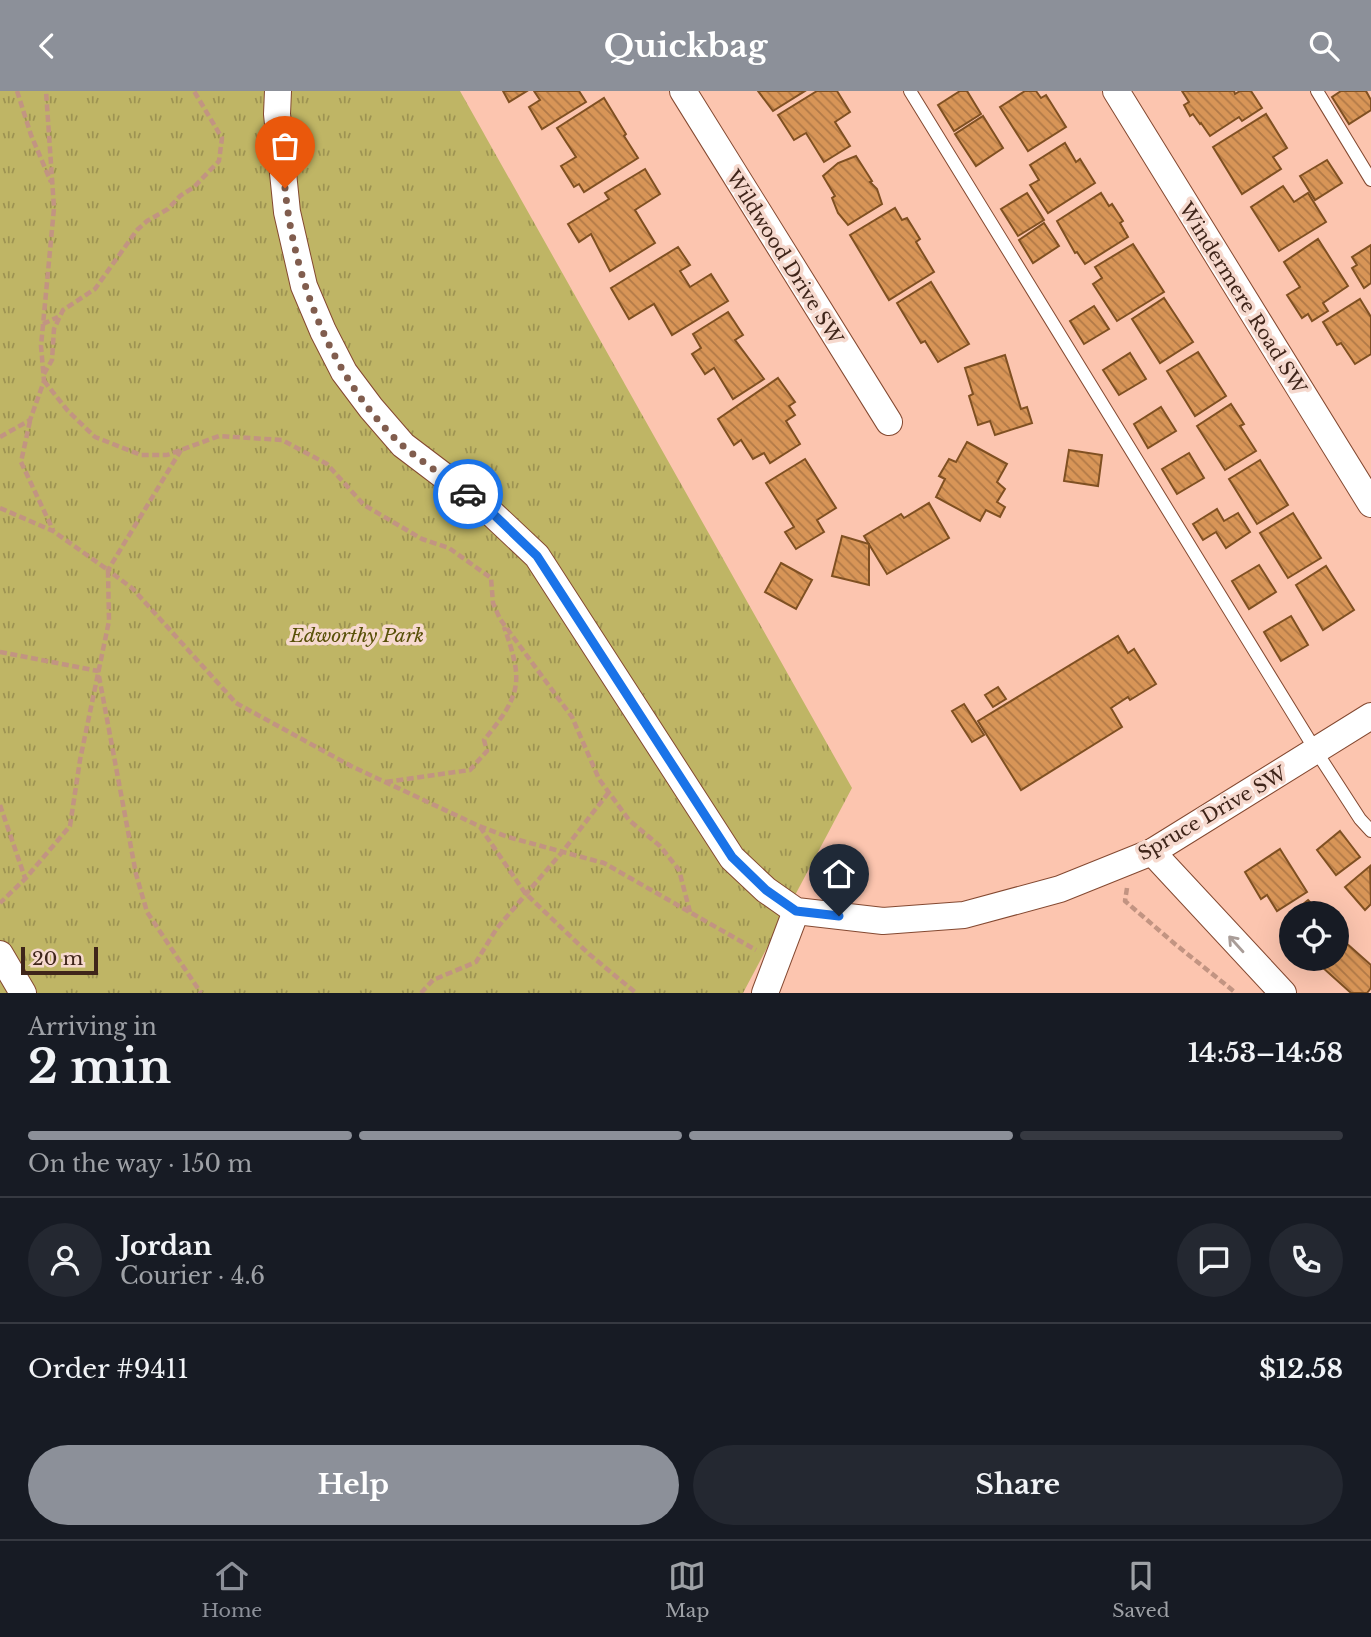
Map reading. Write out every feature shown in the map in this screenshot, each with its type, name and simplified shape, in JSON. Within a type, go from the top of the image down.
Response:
[{"type":"street","points":[[278,91],[277,114],[287,212],[304,286],[344,372],[403,445],[486,507],[537,556],[732,857],[766,890],[796,911],[765,993]]},
{"type":"street","name":"Wildwood Drive SW","points":[[683,91],[889,422]]},
{"type":"street","name":"Windermere Road SW","points":[[1116,91],[1371,504]]},
{"type":"street","name":"Spruce Drive SW","points":[[796,911],[883,921],[964,915],[1060,890],[1142,855],[1371,716]]},
{"type":"street","points":[[1142,855],[1283,993]]},
{"type":"street","points":[[0,954],[23,993]]},
{"type":"lane","points":[[909,91],[1316,751],[1360,819],[1371,831]]},
{"type":"lane","points":[[1317,91],[1371,180]]},
{"type":"path","points":[[17,91],[31,135],[53,186]]},
{"type":"path","points":[[46,91],[54,208],[41,346],[44,381],[30,420],[21,462],[53,531]]},
{"type":"path","points":[[44,374],[52,360],[54,328],[63,310],[94,289],[137,230],[168,209],[219,161],[222,138],[194,91]]},
{"type":"path","points":[[43,324],[59,316]]},
{"type":"path","points":[[44,381],[68,411],[95,437],[141,454],[167,455],[219,436],[282,440],[327,464],[364,505],[422,539],[449,548],[491,578],[493,603],[515,657],[518,681],[505,714],[484,740],[487,751],[470,770],[385,782]]},
{"type":"path","points":[[0,437],[30,420]]},
{"type":"path","points":[[0,903],[26,879],[70,827],[80,760],[109,621],[108,570],[181,450]]},
{"type":"path","points":[[0,508],[53,531],[133,589],[236,703],[351,766],[479,826],[508,837],[604,863],[778,963]]},
{"type":"path","points":[[500,619],[572,717],[599,779],[629,820],[660,846],[678,870],[691,913]]},
{"type":"path","points":[[0,653],[98,671]]},
{"type":"path","points":[[98,671],[136,874],[147,912],[201,993]]},
{"type":"path","points":[[421,993],[433,980],[476,962],[497,928],[609,792]]},
{"type":"path","points":[[0,805],[26,879]]},
{"type":"path","points":[[479,826],[525,893],[589,954],[636,993]]},
{"type":"path","points":[[1142,855],[1125,901],[1236,993]]},
{"type":"green space","name":"Edworthy Park","points":[[0,91],[460,91],[852,788],[743,993],[0,993]]},
{"type":"building","points":[[503,91],[527,91],[509,102]]},
{"type":"building","points":[[534,91],[579,91],[586,102],[542,129],[529,107],[540,100]]},
{"type":"building","points":[[758,91],[805,91],[773,111]]},
{"type":"building","points":[[817,91],[837,91],[850,112],[835,122],[850,146],[824,162],[806,133],[794,140],[778,115]]},
{"type":"building","points":[[960,91],[967,91],[981,114],[954,131],[938,105]]},
{"type":"building","points":[[1025,91],[1036,91],[1041,98],[1046,95],[1066,127],[1028,151],[1000,107]]},
{"type":"building","points":[[1182,91],[1234,91],[1235,94],[1251,91],[1262,108],[1242,121],[1239,117],[1210,136],[1193,114],[1190,116],[1184,105],[1189,102]]},
{"type":"building","points":[[1341,91],[1366,91],[1371,100],[1371,110],[1349,124],[1332,97]]},
{"type":"building","points":[[604,98],[638,158],[584,192],[579,184],[574,187],[561,166],[576,157],[557,128]]},
{"type":"building","points":[[1266,114],[1287,148],[1273,157],[1281,169],[1242,194],[1213,147]]},
{"type":"building","points":[[983,116],[1003,148],[976,166],[955,134]]},
{"type":"building","points":[[1065,143],[1076,162],[1080,159],[1095,183],[1048,213],[1030,185],[1039,180],[1030,165]]},
{"type":"building","points":[[856,156],[872,181],[870,182],[877,189],[882,204],[848,225],[838,213],[832,198],[835,196],[823,176],[838,163]]},
{"type":"building","points":[[1327,160],[1342,183],[1315,200],[1300,176]]},
{"type":"building","points":[[645,169],[660,194],[635,210],[655,243],[610,271],[591,234],[579,242],[568,224],[609,199],[605,193]]},
{"type":"building","points":[[1283,186],[1294,202],[1308,193],[1326,222],[1279,251],[1251,207]]},
{"type":"building","points":[[1027,193],[1044,220],[1018,236],[1001,209]]},
{"type":"building","points":[[1101,193],[1123,221],[1120,223],[1128,237],[1085,264],[1077,252],[1075,253],[1057,221]]},
{"type":"building","points":[[895,208],[902,220],[907,218],[920,239],[916,242],[934,272],[889,300],[850,235]]},
{"type":"building","points":[[1044,223],[1059,246],[1033,263],[1019,240]]},
{"type":"building","points":[[1318,239],[1348,286],[1323,303],[1328,311],[1312,321],[1308,314],[1302,318],[1287,295],[1300,287],[1284,262]]},
{"type":"building","points":[[1133,244],[1164,292],[1117,321],[1093,284],[1102,278],[1095,267]]},
{"type":"building","points":[[1371,245],[1371,283],[1364,288],[1352,268],[1357,265],[1352,257]]},
{"type":"building","points":[[678,247],[690,265],[680,271],[690,287],[711,274],[728,301],[672,335],[654,304],[629,319],[611,288]]},
{"type":"building","points":[[931,282],[969,344],[938,362],[925,341],[921,343],[897,303]]},
{"type":"building","points":[[1164,298],[1193,342],[1160,363],[1132,319]]},
{"type":"building","points":[[1360,299],[1371,317],[1371,354],[1355,364],[1341,343],[1337,345],[1323,322]]},
{"type":"building","points":[[1094,306],[1109,329],[1084,344],[1070,321]]},
{"type":"building","points":[[728,312],[743,335],[735,340],[764,379],[733,399],[714,368],[705,374],[692,354],[701,348],[693,334]]},
{"type":"building","points":[[1198,352],[1226,396],[1195,416],[1167,371]]},
{"type":"building","points":[[1130,353],[1146,379],[1119,395],[1103,370]]},
{"type":"building","points":[[1005,355],[1021,409],[1027,407],[1032,423],[995,435],[990,421],[978,425],[969,396],[973,394],[965,368]]},
{"type":"building","points":[[778,378],[795,402],[789,406],[795,415],[786,421],[800,444],[770,463],[764,453],[753,459],[741,440],[734,445],[718,419]]},
{"type":"building","points":[[1231,404],[1244,424],[1240,426],[1256,451],[1225,470],[1197,426]]},
{"type":"building","points":[[1161,407],[1176,431],[1148,448],[1134,424]]},
{"type":"building","points":[[967,442],[1007,464],[997,482],[1005,489],[997,502],[1005,507],[1000,517],[986,510],[980,521],[936,497],[945,479],[939,476],[949,459],[956,462]]},
{"type":"building","points":[[1069,450],[1102,455],[1098,486],[1064,481]]},
{"type":"building","points":[[1189,453],[1204,478],[1177,494],[1162,469]]},
{"type":"building","points":[[805,459],[836,508],[817,520],[824,532],[796,549],[785,532],[794,527],[766,483]]},
{"type":"building","points":[[1260,460],[1288,505],[1257,524],[1229,479]]},
{"type":"building","points":[[929,503],[949,538],[887,574],[864,536],[901,514],[904,518]]},
{"type":"building","points":[[1217,509],[1224,521],[1238,513],[1250,532],[1226,548],[1216,532],[1203,540],[1193,524]]},
{"type":"building","points":[[1293,513],[1321,558],[1288,578],[1260,533]]},
{"type":"building","points":[[842,536],[869,544],[869,585],[832,576]]},
{"type":"building","points":[[781,563],[812,580],[796,609],[765,592]]},
{"type":"building","points":[[1259,565],[1276,592],[1249,609],[1232,581]]},
{"type":"building","points":[[1326,566],[1354,610],[1323,630],[1296,585]]},
{"type":"building","points":[[1291,616],[1308,645],[1281,661],[1264,632]]},
{"type":"building","points":[[1118,636],[1128,653],[1134,649],[1156,684],[1111,708],[1122,727],[1021,790],[978,721]]},
{"type":"building","points":[[998,687],[1006,699],[993,707],[985,695]]},
{"type":"building","points":[[964,704],[984,735],[972,742],[952,711]]},
{"type":"building","points":[[1340,831],[1360,857],[1336,875],[1317,850]]},
{"type":"building","points":[[1280,849],[1307,892],[1293,901],[1279,901],[1277,911],[1267,895],[1261,899],[1245,872]]},
{"type":"building","points":[[1370,866],[1371,904],[1365,910],[1345,887]]},
{"type":"building","points":[[1349,946],[1371,965],[1371,988],[1367,993],[1351,993],[1326,971],[1349,971]]},
{"type":"way so far","points":[[285,188],[287,212],[304,286],[344,372],[403,445],[468,494]]},
{"type":"route","points":[[468,494],[486,507],[537,556],[732,857],[766,890],[796,911],[839,916]]}]
